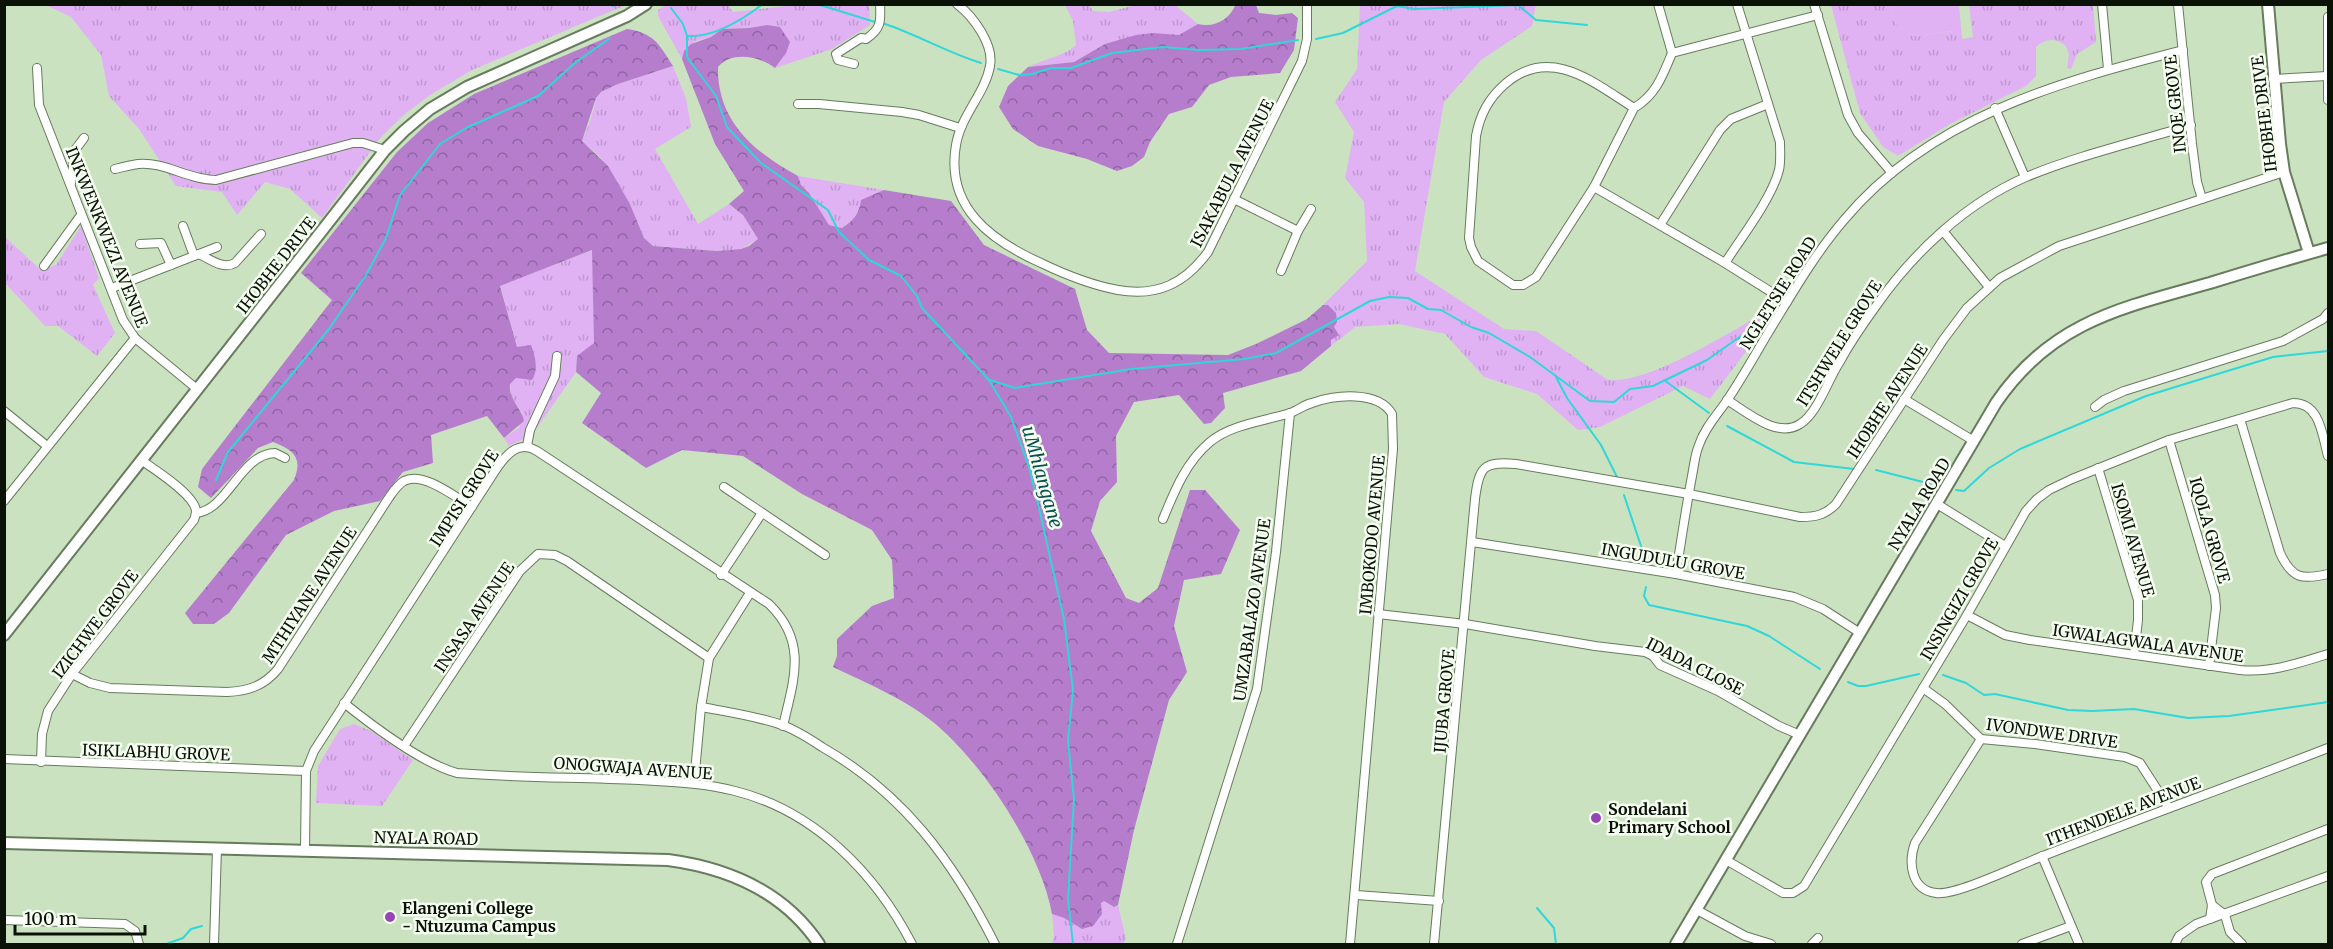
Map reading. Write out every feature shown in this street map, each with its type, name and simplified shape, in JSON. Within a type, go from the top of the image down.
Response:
[{"type":"street","name":"IHOBHE DRIVE","points":[[4,635],[386,150],[404,131],[430,109],[467,87],[627,16],[645,4]]},
{"type":"street","points":[[854,64],[838,60],[836,54],[861,38],[866,39],[876,32],[881,20],[880,4]]},
{"type":"street","name":"ISAKABULA AVENUE","points":[[957,4],[978,26],[984,38],[990,64],[986,77],[960,128],[955,154],[957,177],[965,202],[979,225],[1017,252],[1096,286],[1123,291],[1141,291],[1176,284],[1198,266],[1208,252],[1302,61],[1307,39],[1307,4]]},
{"type":"street","points":[[1634,108],[1584,76],[1547,66],[1535,67],[1522,72],[1498,90],[1487,103],[1479,119],[1476,136],[1469,238],[1478,261],[1485,268],[1513,285],[1524,285],[1536,277],[1594,187],[1634,108],[1644,102],[1656,88],[1672,53],[1658,4]]},
{"type":"street","points":[[1725,263],[1768,194],[1778,172],[1781,158],[1780,142],[1737,4]]},
{"type":"street","points":[[1814,4],[1848,115],[1858,133],[1892,173]]},
{"type":"street","points":[[2102,4],[2108,69]]},
{"type":"street","name":"INQE GROVE","points":[[2178,4],[2196,174],[2202,199]]},
{"type":"street","name":"IHOBHE DRIVE","points":[[2268,4],[2273,79],[2284,172],[2309,253]]},
{"type":"street","points":[[1672,53],[1818,15]]},
{"type":"street","points":[[2328,17],[2328,100]]},
{"type":"street","name":"NGLETSIE ROAD","points":[[1676,574],[1698,446],[1708,425],[1727,400],[1810,263],[1845,218],[1892,173],[1941,136],[1995,108],[2041,90],[2108,69],[2183,50]]},
{"type":"street","name":"INKWENKWEZI AVENUE","points":[[37,68],[39,105],[123,320],[135,338],[197,389]]},
{"type":"street","points":[[2273,79],[2328,76]]},
{"type":"street","points":[[798,104],[902,112],[960,128]]},
{"type":"street","points":[[1660,225],[1720,130],[1731,119],[1768,104]]},
{"type":"street","points":[[1995,108],[2025,177]]},
{"type":"street","name":"ITSHWELE GROVE","points":[[1727,400],[1773,427],[1790,428],[1801,424],[1809,416],[1838,364],[1894,281],[1943,231],[1980,203],[2025,177],[2070,161],[2191,125]]},
{"type":"street","points":[[70,185],[75,150],[84,138]]},
{"type":"street","points":[[115,169],[143,164],[196,178],[221,180],[271,164],[353,143],[368,144],[386,150]]},
{"type":"street","name":"IHOBHE AVENUE","points":[[1489,464],[1504,463],[1534,467],[1689,494],[1800,517],[1823,515],[1836,504],[1943,340],[1967,308],[1989,287],[2023,264],[2059,246],[2284,172]]},
{"type":"street","points":[[1594,187],[1787,302]]},
{"type":"street","points":[[1234,200],[1298,231]]},
{"type":"street","points":[[1281,271],[1298,231],[1311,209]]},
{"type":"street","points":[[44,266],[81,215]]},
{"type":"street","points":[[183,226],[196,255],[224,266],[235,263],[261,234]]},
{"type":"street","points":[[1943,231],[1989,287]]},
{"type":"street","points":[[141,244],[161,243],[171,265]]},
{"type":"street","points":[[112,288],[217,247]]},
{"type":"street","name":"NYALA ROAD","points":[[1676,945],[1996,403],[2019,372],[2050,345],[2079,326],[2122,308],[2328,248]]},
{"type":"street","points":[[2095,407],[2124,391],[2283,340],[2323,319],[2328,313]]},
{"type":"street","points":[[4,501],[135,338]]},
{"type":"street","points":[[557,356],[555,376],[530,430],[527,446],[721,575],[769,604],[780,615],[790,634],[796,662],[794,681],[783,726]]},
{"type":"street","name":"IMBOKODO AVENUE","points":[[1163,519],[1182,476],[1193,459],[1211,441],[1223,433],[1290,414],[1309,404],[1345,396],[1380,402],[1392,414],[1393,449],[1350,945]]},
{"type":"street","points":[[1904,399],[1974,441]]},
{"type":"street","name":"INSINGIZI GROVE","points":[[1726,860],[1783,892],[1793,893],[1801,889],[1967,615],[2026,511],[2049,490],[2169,440],[2293,403],[2307,405],[2314,412],[2328,456]]},
{"type":"street","points":[[4,411],[47,446]]},
{"type":"street","name":"UMZABALAZO AVENUE","points":[[1177,945],[1257,688],[1276,552],[1290,414]]},
{"type":"street","points":[[2240,419],[2280,553],[2287,567],[2302,577],[2310,578],[2328,574]]},
{"type":"street","name":"IQOLA GROVE","points":[[2169,440],[2215,595],[2216,608],[2209,666]]},
{"type":"street","name":"IMPISI GROVE","points":[[304,849],[306,771],[318,744],[508,454],[518,447],[527,446]]},
{"type":"street","name":"IZICHWE GROVE","points":[[41,762],[44,722],[48,711],[72,674],[194,520],[196,513],[208,510],[245,470],[262,456],[275,453],[285,458]]},
{"type":"street","points":[[141,459],[184,493],[194,505],[196,513]]},
{"type":"street","name":"IJUBA GROVE","points":[[1434,945],[1478,479],[1480,472],[1489,464]]},
{"type":"street","name":"ISOMI AVENUE","points":[[2098,468],[2138,600],[2134,655]]},
{"type":"street","name":"MTHIYANE AVENUE","points":[[72,674],[101,686],[131,690],[227,693],[241,692],[258,686],[278,669],[399,485],[411,478],[425,480],[472,507]]},
{"type":"street","points":[[724,487],[825,555]]},
{"type":"street","points":[[1937,504],[2005,546]]},
{"type":"street","points":[[721,575],[762,513]]},
{"type":"street","name":"INGUDULU GROVE","points":[[1472,542],[1676,574],[1794,597],[1823,609],[1860,633]]},
{"type":"street","name":"INSASA AVENUE","points":[[404,746],[520,571],[538,554],[555,555],[567,561],[709,658]]},
{"type":"street","points":[[694,783],[701,707],[709,658],[750,592]]},
{"type":"street","name":"IDADA CLOSE","points":[[1378,614],[1465,624],[1645,652],[1653,656],[1660,665],[1800,735]]},
{"type":"street","name":"IGWALAGWALA AVENUE","points":[[1967,615],[2005,635],[2259,672],[2293,665],[2328,654]]},
{"type":"street","name":"IVONDWE DRIVE","points":[[1923,688],[1945,704],[1981,739],[2034,744],[2135,760],[2145,768],[2169,808]]},
{"type":"street","name":"ONOGWAJA AVENUE","points":[[344,703],[404,746],[436,765],[457,773],[694,783],[755,797],[811,826],[845,852],[871,880],[894,911],[912,945]]},
{"type":"street","points":[[701,707],[783,726],[839,756],[891,797],[912,816],[932,841],[967,893],[995,945]]},
{"type":"street","name":"ITHENDELE AVENUE","points":[[1981,739],[1915,843],[1911,858],[1912,871],[1920,885],[1926,890],[1949,893],[2328,748]]},
{"type":"street","name":"ISIKLABHU GROVE","points":[[4,759],[306,771]]},
{"type":"street","points":[[2210,919],[2212,905],[2206,882],[2214,873],[2328,829]]},
{"type":"street","name":"NYALA ROAD","points":[[4,843],[620,858],[690,863],[730,874],[767,893],[800,920],[819,945]]},
{"type":"street","points":[[214,945],[217,848]]},
{"type":"street","points":[[2042,856],[2079,945]]},
{"type":"street","points":[[2175,945],[2179,936],[2191,927],[2328,876]]},
{"type":"street","points":[[1356,895],[1439,901]]},
{"type":"street","points":[[2212,905],[2225,915],[2230,932],[2242,945]]},
{"type":"street","points":[[1697,910],[1745,936],[1771,945]]},
{"type":"street","points":[[4,920],[126,924],[135,931],[139,945]]},
{"type":"street","points":[[2022,945],[2072,926]]},
{"type":"street","points":[[1812,945],[1818,938]]},
{"type":"green space","points":[[803,4],[869,4],[870,25],[832,49],[775,68],[786,53],[767,25],[722,29],[711,37],[696,41],[684,51],[682,59],[658,16],[658,10],[666,5],[728,5],[733,12]]},
{"type":"green space","points":[[1236,4],[1256,5],[1259,13],[1276,15],[1292,13],[1298,18],[1294,50],[1280,73],[1231,77],[1209,85],[1192,107],[1169,114],[1150,142],[1144,157],[1132,166],[1117,171],[1087,159],[1038,146],[1013,129],[999,107],[1008,86],[1028,67],[1074,62],[1105,44],[1136,35],[1153,33],[1179,35],[1198,24],[1216,24],[1230,14]]},
{"type":"green space","points":[[1536,4],[1532,26],[1481,60],[1444,102],[1415,271],[1504,329],[1536,331],[1608,380],[1625,379],[1664,366],[1761,315],[1754,341],[1710,399],[1683,386],[1600,427],[1578,430],[1537,394],[1484,377],[1445,334],[1399,324],[1355,327],[1331,346],[1334,327],[1328,305],[1323,305],[1367,261],[1364,202],[1345,178],[1354,132],[1335,102],[1357,69],[1360,5]]},
{"type":"green space","points":[[46,5],[626,5],[472,70],[430,95],[405,114],[381,137],[322,218],[290,189],[265,182],[237,215],[222,192],[176,186],[139,129],[109,96],[101,55],[71,17]]},
{"type":"green space","points":[[1065,5],[1089,5],[1093,11],[1109,12],[1136,5],[1175,5],[1198,24],[1179,36],[1153,33],[1105,44],[1074,62],[1028,67],[1061,55],[1076,45],[1073,21]]},
{"type":"green space","points":[[1831,5],[1890,5],[1895,23],[1915,36],[1954,31],[1963,39],[1973,37],[1969,5],[2093,5],[2096,42],[2077,54],[2071,69],[2067,68],[2069,55],[2066,46],[2051,40],[2040,44],[2036,47],[2036,76],[2026,86],[1950,124],[1898,156],[1883,147],[1860,113]]},
{"type":"green space","points":[[1890,5],[1959,5],[1962,39],[1953,31],[1915,36],[1895,23]]},
{"type":"green space","points":[[767,25],[780,27],[790,42],[786,53],[775,68],[755,58],[738,57],[724,62],[718,67],[719,86],[724,103],[731,119],[753,145],[798,176],[801,185],[809,193],[829,225],[842,228],[855,216],[861,200],[884,190],[951,201],[984,245],[1075,289],[1087,330],[1109,353],[1228,355],[1307,319],[1323,305],[1328,305],[1336,313],[1337,322],[1334,327],[1339,335],[1331,340],[1331,346],[1301,371],[1223,393],[1225,408],[1211,423],[1204,424],[1179,395],[1134,402],[1116,436],[1117,482],[1100,501],[1091,531],[1126,598],[1139,603],[1158,588],[1190,490],[1205,490],[1240,530],[1221,574],[1184,580],[1174,626],[1187,672],[1169,700],[1134,830],[1118,905],[1114,907],[1104,901],[1101,903],[1102,914],[1093,926],[1082,929],[1052,914],[1046,889],[1023,836],[990,784],[952,739],[910,706],[833,667],[837,656],[837,639],[872,606],[894,598],[892,560],[872,530],[802,494],[743,456],[682,450],[646,468],[582,423],[601,393],[576,372],[577,356],[594,343],[592,250],[500,286],[517,347],[531,345],[535,358],[536,367],[532,380],[516,378],[510,384],[511,394],[524,421],[504,438],[487,416],[431,435],[433,463],[403,472],[380,501],[334,511],[286,535],[229,613],[214,624],[193,624],[185,613],[294,480],[297,460],[286,448],[273,442],[258,448],[211,498],[198,487],[202,469],[332,300],[301,273],[397,152],[428,123],[474,94],[627,29],[644,33],[655,41],[673,66],[601,92],[596,98],[582,141],[608,166],[630,204],[644,238],[653,246],[717,251],[741,249],[758,239],[743,215],[729,204],[744,191],[715,144],[682,59],[684,51],[691,44],[711,37],[722,29]]},
{"type":"green space","points":[[673,66],[686,98],[691,127],[655,149],[698,224],[729,204],[743,215],[758,239],[741,249],[717,251],[653,246],[644,238],[630,204],[600,157],[582,141],[596,98],[601,92]]},
{"type":"green space","points":[[798,176],[884,190],[872,198],[842,228],[829,225],[809,193],[801,185]]},
{"type":"green space","points":[[81,226],[99,278],[93,285],[115,333],[97,356],[58,326],[45,326],[5,283],[4,236],[41,270],[56,265]]},
{"type":"green space","points":[[593,250],[594,343],[577,357],[576,372],[532,435],[509,446],[504,438],[519,428],[522,413],[511,397],[510,384],[516,378],[523,377],[500,285]]},
{"type":"green space","points":[[354,724],[371,731],[413,760],[382,806],[316,803],[318,766],[340,729]]},
{"type":"green space","points":[[1104,901],[1114,907],[1118,905],[1126,939],[1123,944],[1052,944],[1054,936],[1052,914],[1082,929],[1102,914],[1101,903]]},
{"type":"waterway","points":[[687,36],[717,31],[737,22],[763,4]]},
{"type":"waterway","points":[[817,4],[875,22]]},
{"type":"waterway","points":[[1316,39],[1343,33],[1397,6],[1415,9],[1518,5],[1536,20],[1587,25]]},
{"type":"waterway","name":"uMhlangane","points":[[671,8],[683,24],[687,36],[687,57],[716,96],[727,127],[761,163],[828,210],[839,232],[869,260],[901,276],[917,296],[922,308],[989,380],[1011,417],[1029,467],[1039,508],[1064,619],[1073,690],[1068,741],[1074,799],[1068,899],[1073,944]]},
{"type":"waterway","points":[[885,24],[981,63]]},
{"type":"waterway","points":[[216,480],[228,452],[329,329],[366,275],[386,238],[400,195],[440,144],[466,128],[538,96],[576,62],[609,39]]},
{"type":"waterway","points":[[998,69],[1019,75],[1032,74],[1051,68],[1071,68],[1112,53],[1163,47],[1199,50],[1241,49],[1298,40]]},
{"type":"waterway","points":[[990,380],[1015,388],[1131,369],[1244,359],[1276,353],[1370,301],[1389,297],[1408,298],[1428,309],[1441,310],[1471,327],[1489,333],[1530,357],[1590,401],[1614,402],[1630,389],[1653,386],[1707,360],[1741,336],[1762,325]]},
{"type":"waterway","points":[[1956,490],[1964,491],[1989,468],[2020,449],[2146,396],[2273,357],[2328,351]]},
{"type":"waterway","points":[[1556,377],[1567,398],[1601,445],[1617,477]]},
{"type":"waterway","points":[[1664,380],[1709,413]]},
{"type":"waterway","points":[[1727,426],[1794,462],[1854,469]]},
{"type":"waterway","points":[[1876,470],[1931,484]]},
{"type":"waterway","points":[[1624,495],[1644,555]]},
{"type":"waterway","points":[[1646,587],[1644,596],[1649,605],[1747,626],[1769,636],[1820,669]]},
{"type":"waterway","points":[[1848,682],[1866,686],[1919,674]]},
{"type":"waterway","points":[[1943,675],[1966,683],[1984,695],[1995,694],[2068,710],[2134,709],[2188,718],[2229,716],[2328,702]]},
{"type":"waterway","points":[[1537,908],[1554,928],[1556,944]]},
{"type":"waterway","points":[[166,944],[183,938],[191,929],[202,926]]},
{"type":"place","name":"Sondelani Primary School","points":[[1596,818]]},
{"type":"place","name":"Elangeni College - Ntuzuma Campus","points":[[390,917]]}]
